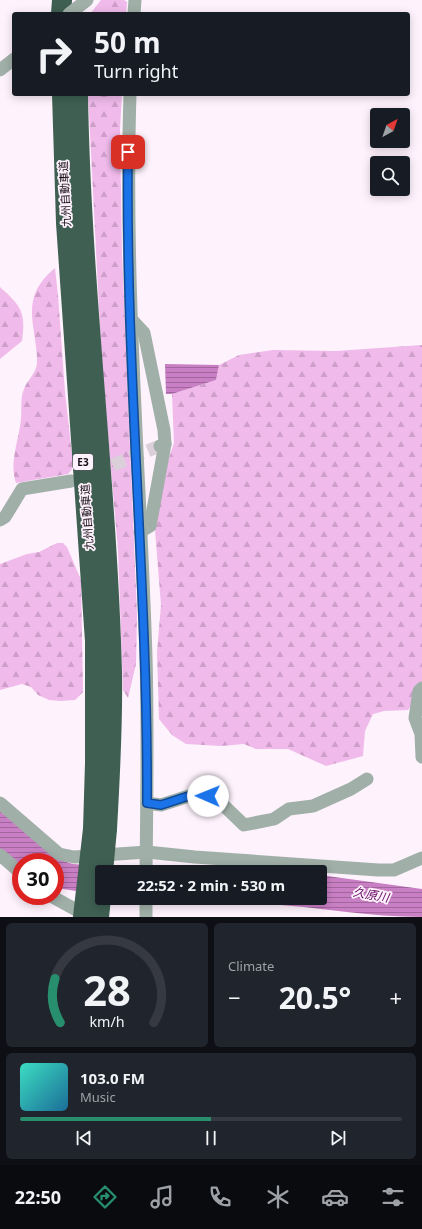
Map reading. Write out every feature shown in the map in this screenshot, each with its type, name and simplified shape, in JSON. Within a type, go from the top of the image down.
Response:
[{"type":"highway","points":[[61,12],[62,0]]},
{"type":"highway","points":[[77,0],[77,12]]},
{"type":"highway","name":"九州自動車道","points":[[62,96],[66,223],[95,640],[96,730],[103,865]]},
{"type":"highway","name":"九州自動車道","points":[[78,96],[82,221],[112,661],[111,760],[100,829],[83,917]]},
{"type":"highway","points":[[99,917],[100,905]]},
{"type":"street","points":[[72,12],[87,0]]},
{"type":"street","points":[[134,12],[135,0]]},
{"type":"street","points":[[0,70],[12,61]]},
{"type":"street","points":[[130,96],[128,166],[131,319],[146,657],[146,865]]},
{"type":"street","points":[[131,319],[144,333],[162,445],[150,526],[140,532]]},
{"type":"street","points":[[0,520],[5,517],[22,489],[71,481]]},
{"type":"street","points":[[422,688],[419,691],[414,718],[421,734],[422,757]]},
{"type":"street","points":[[147,803],[161,805],[198,793],[218,800],[244,825],[251,825],[274,819],[284,814],[289,809],[313,806],[351,789],[367,779]]},
{"type":"street","points":[[0,803],[60,854],[74,858],[147,852],[195,857],[378,870],[394,870],[422,858]]},
{"type":"street","points":[[0,855],[12,865]]},
{"type":"street","points":[[64,903],[89,917]]},
{"type":"green space","points":[[101,0],[124,0],[127,2],[126,12],[92,12]]},
{"type":"green space","points":[[88,96],[122,96],[120,129],[122,252],[137,614],[136,664],[128,698],[123,690],[118,550],[102,367]]},
{"type":"green space","points":[[55,268],[65,392],[73,464],[72,469],[68,474],[16,483],[14,475],[14,459],[20,427],[22,396],[25,386],[37,366],[32,316],[33,301],[36,291],[41,283]]},
{"type":"green space","points":[[0,287],[13,299],[20,310],[23,331],[22,341],[0,359]]},
{"type":"green space","points":[[422,345],[422,691],[408,710],[384,711],[373,714],[365,731],[363,756],[326,766],[288,749],[256,749],[244,744],[221,746],[186,744],[172,735],[159,719],[157,652],[161,605],[153,505],[174,443],[172,394],[216,380],[219,365],[239,355],[273,350],[336,351]]},
{"type":"green space","points":[[57,543],[63,543],[67,547],[81,580],[83,692],[75,700],[61,701],[49,700],[38,695],[31,687],[22,684],[0,690],[0,564],[27,554],[39,552]]},
{"type":"water","points":[[165,364],[219,365],[216,380],[172,394],[166,394]]},
{"type":"water","points":[[0,811],[50,853],[12,853],[12,859],[0,849]]},
{"type":"water","points":[[64,861],[73,864],[95,866],[95,894],[64,889]]},
{"type":"water","name":"久原川","points":[[327,876],[422,889],[422,917],[364,914],[280,905],[327,905]]},
{"type":"tunnel","points":[[95,472],[160,446]]},
{"type":"route","points":[[128,152],[132,334],[146,657],[147,803],[161,805],[198,793],[208,796]]}]
